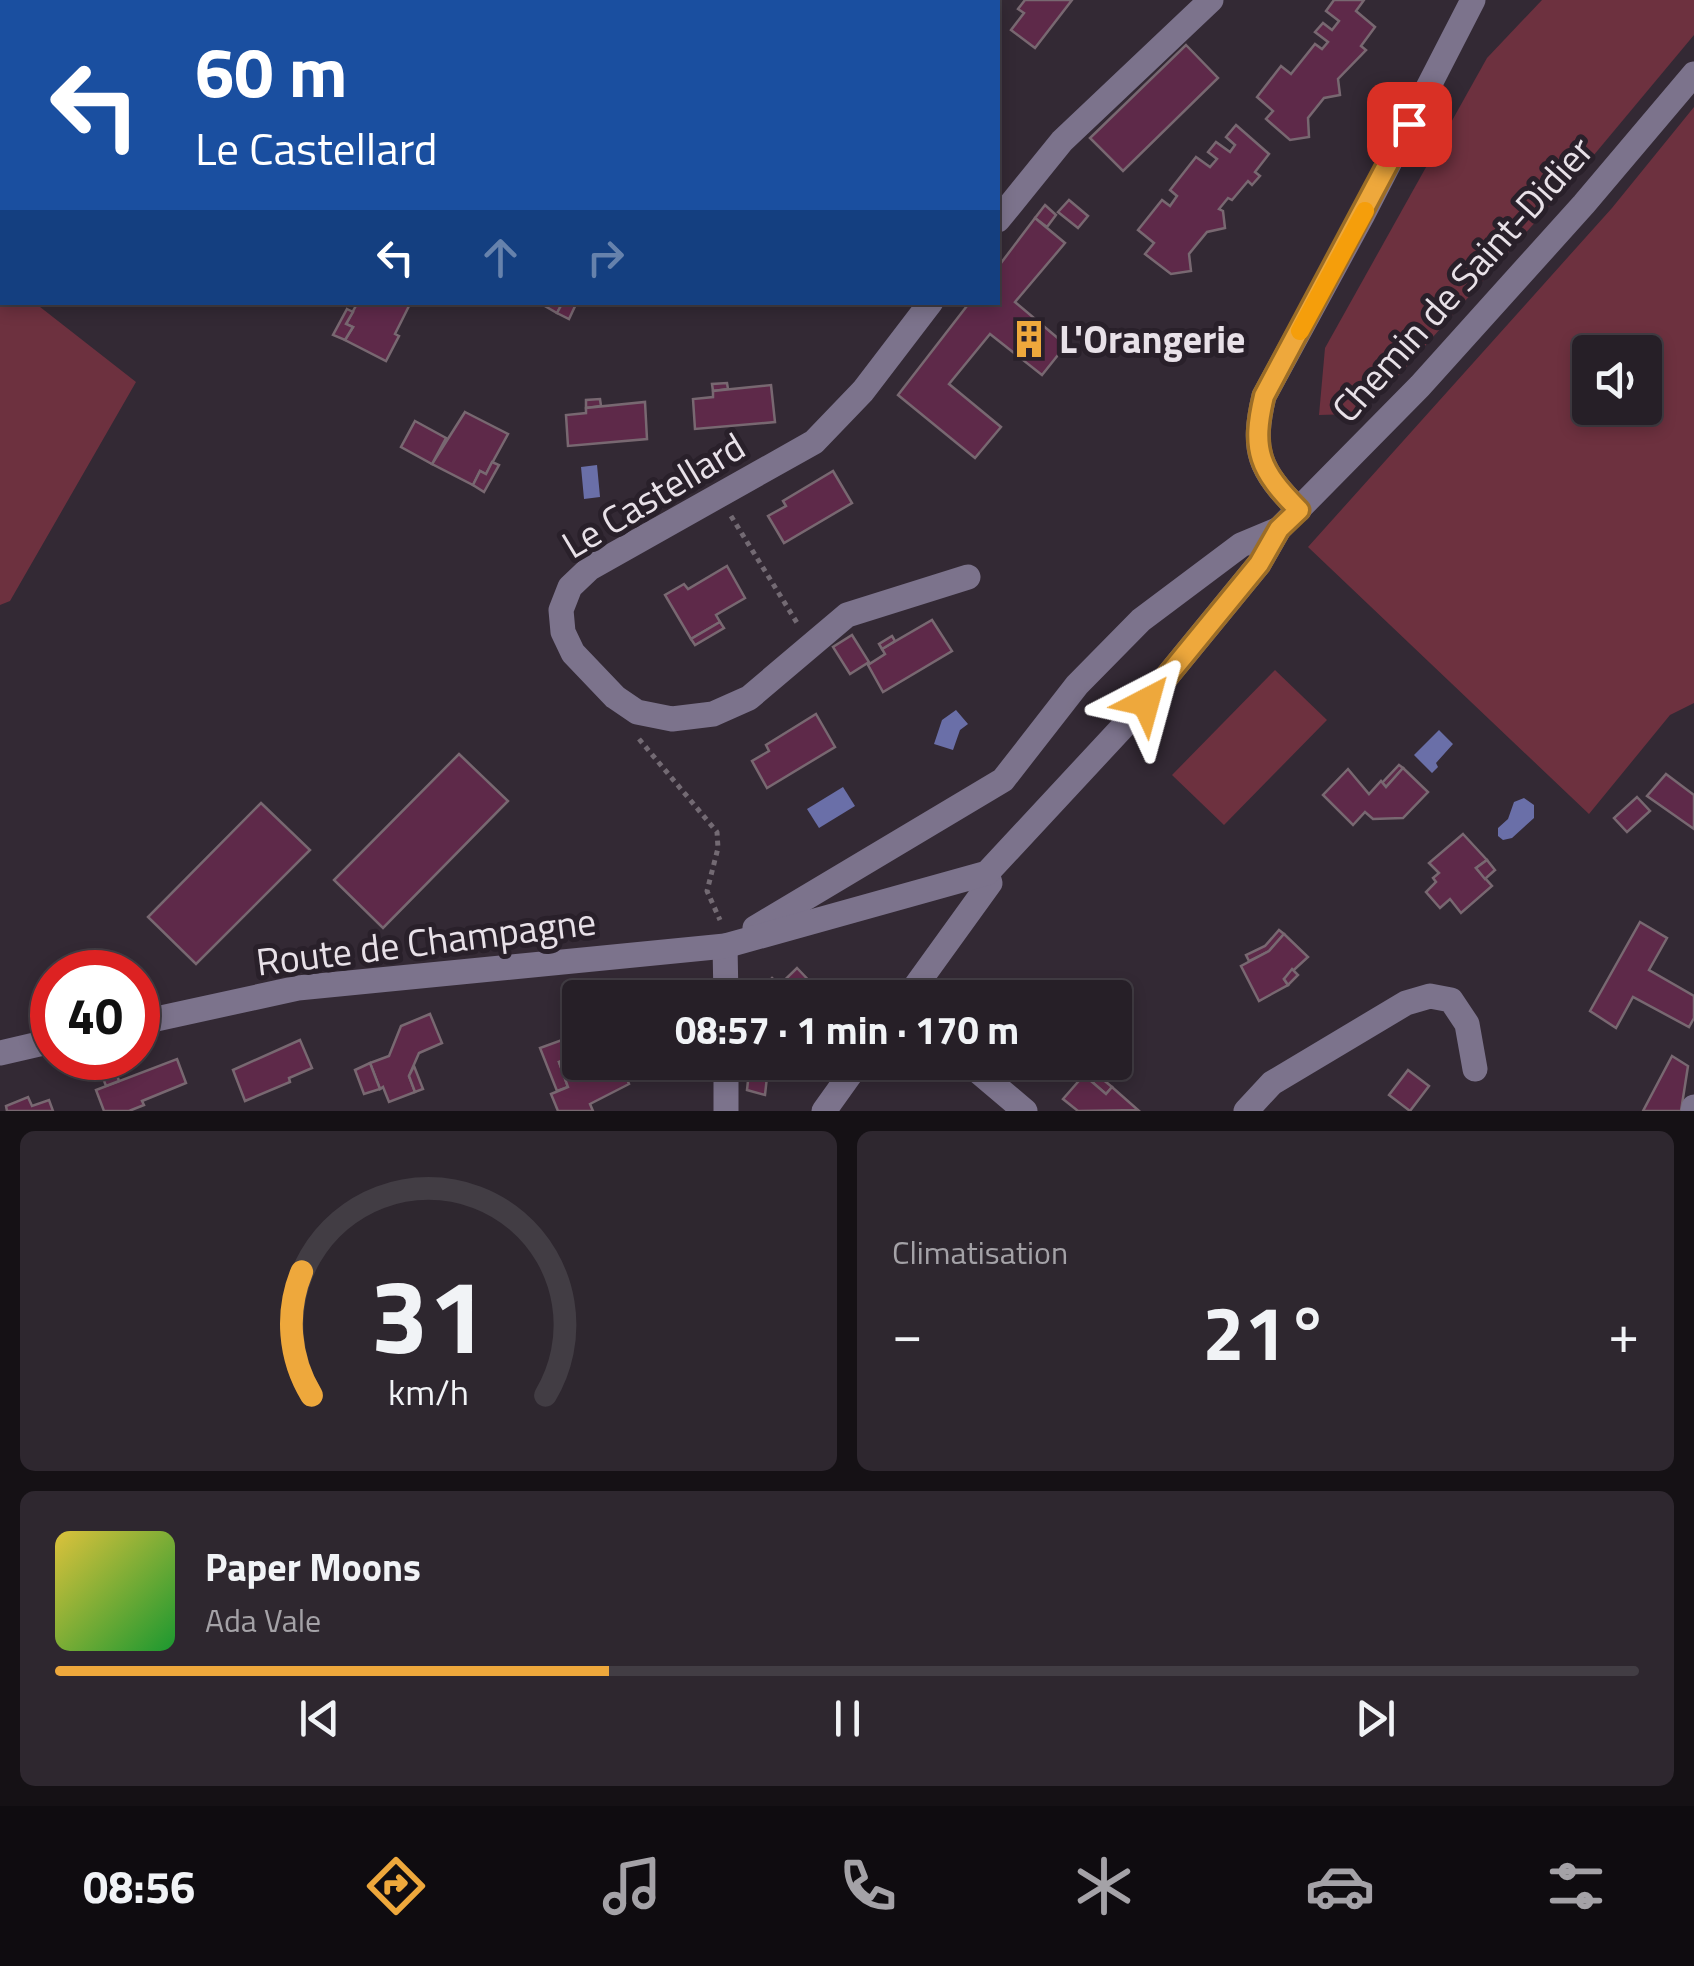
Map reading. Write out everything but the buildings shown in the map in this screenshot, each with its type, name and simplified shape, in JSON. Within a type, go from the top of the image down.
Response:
[{"type":"street","points":[[1000,218],[1062,140],[1211,0]]},
{"type":"street","points":[[1299,510],[1272,482],[1260,455],[1256,428],[1264,396],[1472,0]]},
{"type":"street","name":"Chemin de Saint-Didier","points":[[1279,529],[1420,386],[1584,204],[1694,74]]},
{"type":"street","name":"Le Castellard","points":[[928,305],[863,391],[814,442],[590,568],[570,587],[560,610],[563,632],[574,653],[626,704],[637,712],[672,720],[714,714],[749,698],[847,615],[968,578]]},
{"type":"street","points":[[920,980],[990,883],[987,873],[1146,702],[1259,564],[1279,529]]},
{"type":"street","name":"Route de Champagne","points":[[726,935],[1003,780],[1077,686],[1142,620],[1241,545],[1279,529]]},
{"type":"street","name":"Route de Champagne","points":[[160,1018],[298,988],[726,935],[987,873]]},
{"type":"street","points":[[726,935],[726,980]]},
{"type":"street","points":[[1246,1111],[1272,1083],[1406,1003],[1430,996],[1451,1000],[1467,1024],[1475,1069]]},
{"type":"street","points":[[0,1053],[30,1047]]},
{"type":"street","points":[[726,1080],[726,1111]]},
{"type":"street","points":[[824,1111],[846,1080]]},
{"type":"street","points":[[987,1080],[1024,1111]]},
{"type":"path","points":[[719,497],[811,646]]},
{"type":"path","points":[[626,704],[621,716],[717,832],[718,848],[707,891],[726,935]]},
{"type":"shaded area","points":[[1542,0],[1694,0],[1694,35],[1578,174],[1400,374],[1352,414],[1319,415],[1325,348],[1487,58]]},
{"type":"shaded area","points":[[1694,107],[1694,703],[1670,715],[1589,814],[1308,547],[1612,208]]},
{"type":"shaded area","points":[[0,305],[38,305],[136,382],[10,601],[0,605]]},
{"type":"shaded area","points":[[1275,670],[1327,720],[1224,825],[1172,775]]},
{"type":"water","points":[[597,465],[600,497],[584,499],[581,467]]},
{"type":"water","points":[[956,710],[968,724],[960,730],[953,750],[934,744],[942,720]]},
{"type":"water","points":[[1439,730],[1453,744],[1432,773],[1414,755]]},
{"type":"water","points":[[843,787],[855,806],[819,828],[807,809]]},
{"type":"water","points":[[1524,798],[1534,805],[1534,818],[1512,838],[1503,840],[1498,836],[1498,828],[1508,819],[1514,802]]},
{"type":"slow traffic","points":[[1300,331],[1365,211]]},
{"type":"place","name":"L'Orangerie","points":[[1029,339]]},
{"type":"route","points":[[1146,702],[1259,564],[1279,529],[1299,510],[1272,482],[1260,455],[1256,428],[1264,396],[1409,124]]}]
